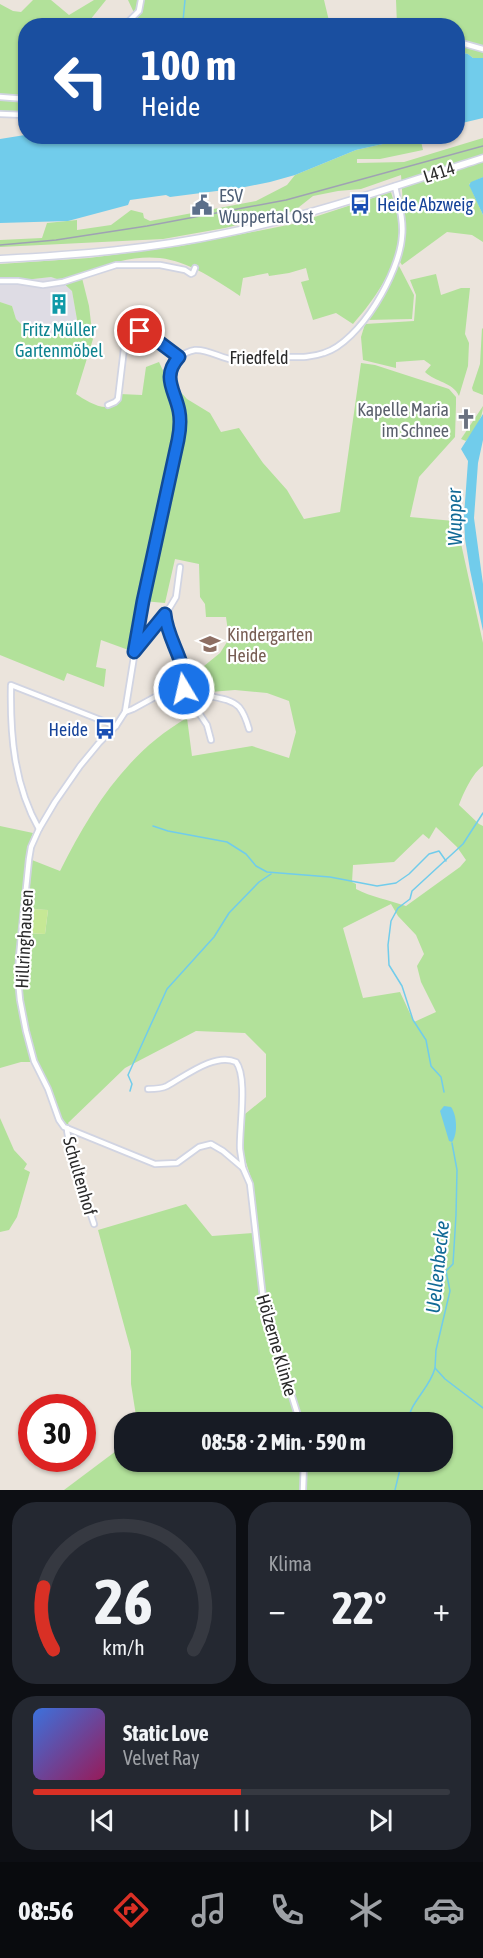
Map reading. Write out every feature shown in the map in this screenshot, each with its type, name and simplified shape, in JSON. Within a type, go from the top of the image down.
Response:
[{"type":"main road","name":"L414","points":[[0,259],[135,248],[203,238],[312,212],[483,158]]},
{"type":"street","points":[[133,18],[141,8],[141,0]]},
{"type":"street","points":[[465,44],[483,49]]},
{"type":"street","points":[[0,97],[18,98]]},
{"type":"street","points":[[0,114],[18,115]]},
{"type":"street","name":"Friedfeld","points":[[179,357],[194,350],[233,360],[310,356],[326,353],[341,345],[353,333],[374,304],[397,260],[402,224],[395,186]]},
{"type":"street","points":[[0,281],[43,285],[63,282],[117,265],[160,265],[185,270],[191,274],[195,268]]},
{"type":"street","points":[[108,405],[118,399],[125,340],[131,331],[140,331],[151,336],[179,357],[173,365],[169,379],[180,412],[180,431],[143,601],[125,712],[186,680]]},
{"type":"street","points":[[134,652],[176,597],[180,567]]},
{"type":"street","points":[[165,614],[188,686],[203,695],[226,699],[239,707],[249,729]]},
{"type":"street","points":[[186,680],[185,692],[207,725],[211,740]]},
{"type":"street","points":[[39,829],[28,805],[15,761],[11,725],[11,685],[116,726]]},
{"type":"street","name":"Hillringhausen","points":[[67,1128],[59,1120],[48,1089],[34,1061],[19,990],[19,957],[29,860],[31,847],[39,829],[80,766],[116,726],[125,712]]},
{"type":"street","points":[[148,1089],[166,1086],[182,1075],[218,1061],[229,1059],[237,1062],[240,1069],[243,1112],[240,1150],[243,1168]]},
{"type":"street","points":[[67,1128],[155,1164],[176,1163],[199,1147],[211,1144],[243,1168]]},
{"type":"street","name":"Schultenhof","points":[[67,1128],[67,1137],[74,1151],[84,1195],[94,1224]]},
{"type":"street","name":"Hölzerne Klinke","points":[[243,1168],[250,1184],[264,1307],[297,1412]]},
{"type":"street","points":[[303,1490],[304,1472]]},
{"type":"shaded area","points":[[0,277],[24,280],[51,277],[60,280],[72,291],[79,332],[46,335],[28,331],[16,319],[12,306],[0,302]]},
{"type":"green space","points":[[33,0],[51,0],[69,15],[94,0],[106,0],[92,18],[18,18],[18,115],[0,114],[0,4],[13,11],[21,12]]},
{"type":"green space","points":[[128,0],[324,0],[328,18],[135,18]]},
{"type":"green space","points":[[396,0],[483,0],[483,58],[473,58],[465,53],[465,18],[397,18]]},
{"type":"green space","points":[[483,138],[483,177],[469,184],[483,215],[483,242],[472,235],[447,232],[402,265],[400,262],[405,234],[401,175],[361,189],[313,196],[294,211],[225,228],[163,239],[0,247],[0,240],[42,238],[47,223],[77,220],[77,230],[111,225],[131,210],[143,213],[144,218],[150,221],[256,201],[287,185],[295,175],[356,150],[383,144],[422,144],[423,150],[380,159],[357,159],[357,163],[404,162]]},
{"type":"green space","points":[[391,192],[399,228],[398,246],[390,271],[377,294],[353,324],[336,313],[313,320],[301,282],[309,280],[306,268],[289,273],[269,276],[268,273],[243,278],[240,296],[199,271],[164,259],[128,260],[81,274],[89,306],[93,339],[76,394],[101,407],[112,406],[120,394],[142,395],[146,367],[159,362],[165,375],[187,399],[210,413],[221,432],[239,428],[263,463],[287,490],[304,519],[340,512],[361,363],[375,365],[449,389],[456,397],[455,437],[419,477],[410,517],[454,521],[483,643],[483,766],[472,778],[459,805],[483,826],[483,1490],[306,1490],[306,1472],[453,1472],[453,1412],[299,1412],[266,1306],[252,1181],[242,1150],[245,1114],[266,1097],[266,1054],[245,1033],[196,1031],[125,1068],[68,1123],[71,1128],[66,1125],[57,1111],[27,1028],[22,980],[25,933],[45,934],[48,910],[28,909],[32,860],[60,871],[84,827],[112,785],[146,748],[187,718],[192,756],[252,746],[289,758],[296,732],[289,701],[267,693],[235,690],[210,692],[195,687],[188,679],[220,653],[229,639],[226,617],[206,617],[205,604],[200,597],[199,564],[175,559],[165,603],[143,601],[134,652],[101,640],[96,667],[106,669],[104,687],[67,673],[64,681],[0,655],[0,302],[12,306],[16,319],[28,331],[43,328],[46,335],[79,331],[72,291],[60,280],[51,277],[24,280],[0,277],[0,264],[89,258],[181,246],[293,224]],"holes":[[[436,827],[457,847],[466,860],[460,867],[406,906],[356,889],[356,884],[352,882],[353,865],[394,862],[423,834],[429,839]],[[391,904],[398,916],[416,935],[424,954],[417,966],[421,982],[436,1012],[414,1022],[400,992],[363,998],[343,928]]]},
{"type":"green space","points":[[398,264],[414,295],[412,319],[366,320],[388,286]]},
{"type":"green space","points":[[436,274],[441,295],[461,288],[470,288],[465,334],[469,343],[468,366],[459,396],[453,388],[425,372],[431,365],[424,360],[396,362],[396,368],[363,360],[361,337],[365,324],[414,321],[416,295],[410,280]]},
{"type":"green space","points":[[482,328],[483,395],[473,391],[472,388],[480,364]]},
{"type":"green space","points":[[483,406],[480,420],[472,433],[466,441],[461,439]]},
{"type":"green space","points":[[0,826],[33,833],[27,853],[16,957],[20,1011],[32,1062],[21,1062],[0,1068]]},
{"type":"green space","points":[[28,909],[48,910],[45,934],[25,933]]},
{"type":"green space","points":[[0,1118],[14,1150],[27,1164],[24,1169],[30,1172],[17,1217],[9,1230],[0,1232]]},
{"type":"green space","points":[[186,1204],[212,1236],[253,1233],[262,1307],[295,1412],[135,1412],[131,1384],[131,1351],[98,1230]]},
{"type":"green space","points":[[114,1452],[114,1472],[302,1472],[301,1490],[64,1490],[88,1472],[96,1472],[96,1466]]},
{"type":"water","points":[[465,53],[473,58],[483,58],[483,118],[465,122]]},
{"type":"water","points":[[18,136],[18,144],[383,144],[356,150],[295,175],[270,182],[170,197],[166,195],[130,200],[128,205],[68,221],[0,223],[0,139]]},
{"type":"water","points":[[483,177],[483,215],[469,185]]},
{"type":"water","points":[[483,414],[483,440],[478,463],[474,518],[483,584],[483,631],[465,539],[464,516],[468,461],[461,449]]},
{"type":"water","points":[[444,1106],[451,1107],[456,1119],[456,1130],[452,1142],[449,1141],[440,1111]]},
{"type":"waterway","points":[[183,18],[185,0]]},
{"type":"waterway","name":"Uellenbecke","points":[[444,1092],[441,1077],[431,1066],[426,1040],[413,1020],[402,986],[389,965],[388,945],[391,921],[398,908],[410,899],[412,891],[463,844],[483,813]]},
{"type":"waterway","points":[[153,826],[227,842],[267,872],[330,877],[377,886],[396,883],[409,874],[429,854],[439,851],[446,861]]},
{"type":"waterway","points":[[130,1091],[132,1084],[128,1075],[167,989],[214,937],[229,913],[259,882],[271,874]]},
{"type":"waterway","name":"Uellenbecke","points":[[452,1143],[457,1170],[453,1264],[446,1271],[450,1291],[436,1350],[435,1368],[445,1379],[483,1408]]},
{"type":"waterway","points":[[410,1412],[435,1368]]},
{"type":"waterway","points":[[395,1490],[399,1472]]},
{"type":"railway","points":[[0,245],[56,240],[147,226],[286,200],[483,146]]},
{"type":"place","name":"Heide Abzweig","points":[[360,204]]},
{"type":"place","name":"ESV Wuppertal Ost","points":[[202,205]]},
{"type":"place","name":"Fritz Müller Gartenmöbel","points":[[59,304]]},
{"type":"place","name":"Kapelle Maria im Schnee","points":[[466,419]]},
{"type":"place","name":"Kindergarten Heide","points":[[210,644]]},
{"type":"place","name":"Heide","points":[[105,729]]},
{"type":"route","points":[[140,331],[151,336],[179,357],[173,365],[169,379],[179,409],[180,431],[134,652],[165,614],[186,680],[184,689]]},
{"type":"water label","name":"Wupper","points":[[454,517]]}]
